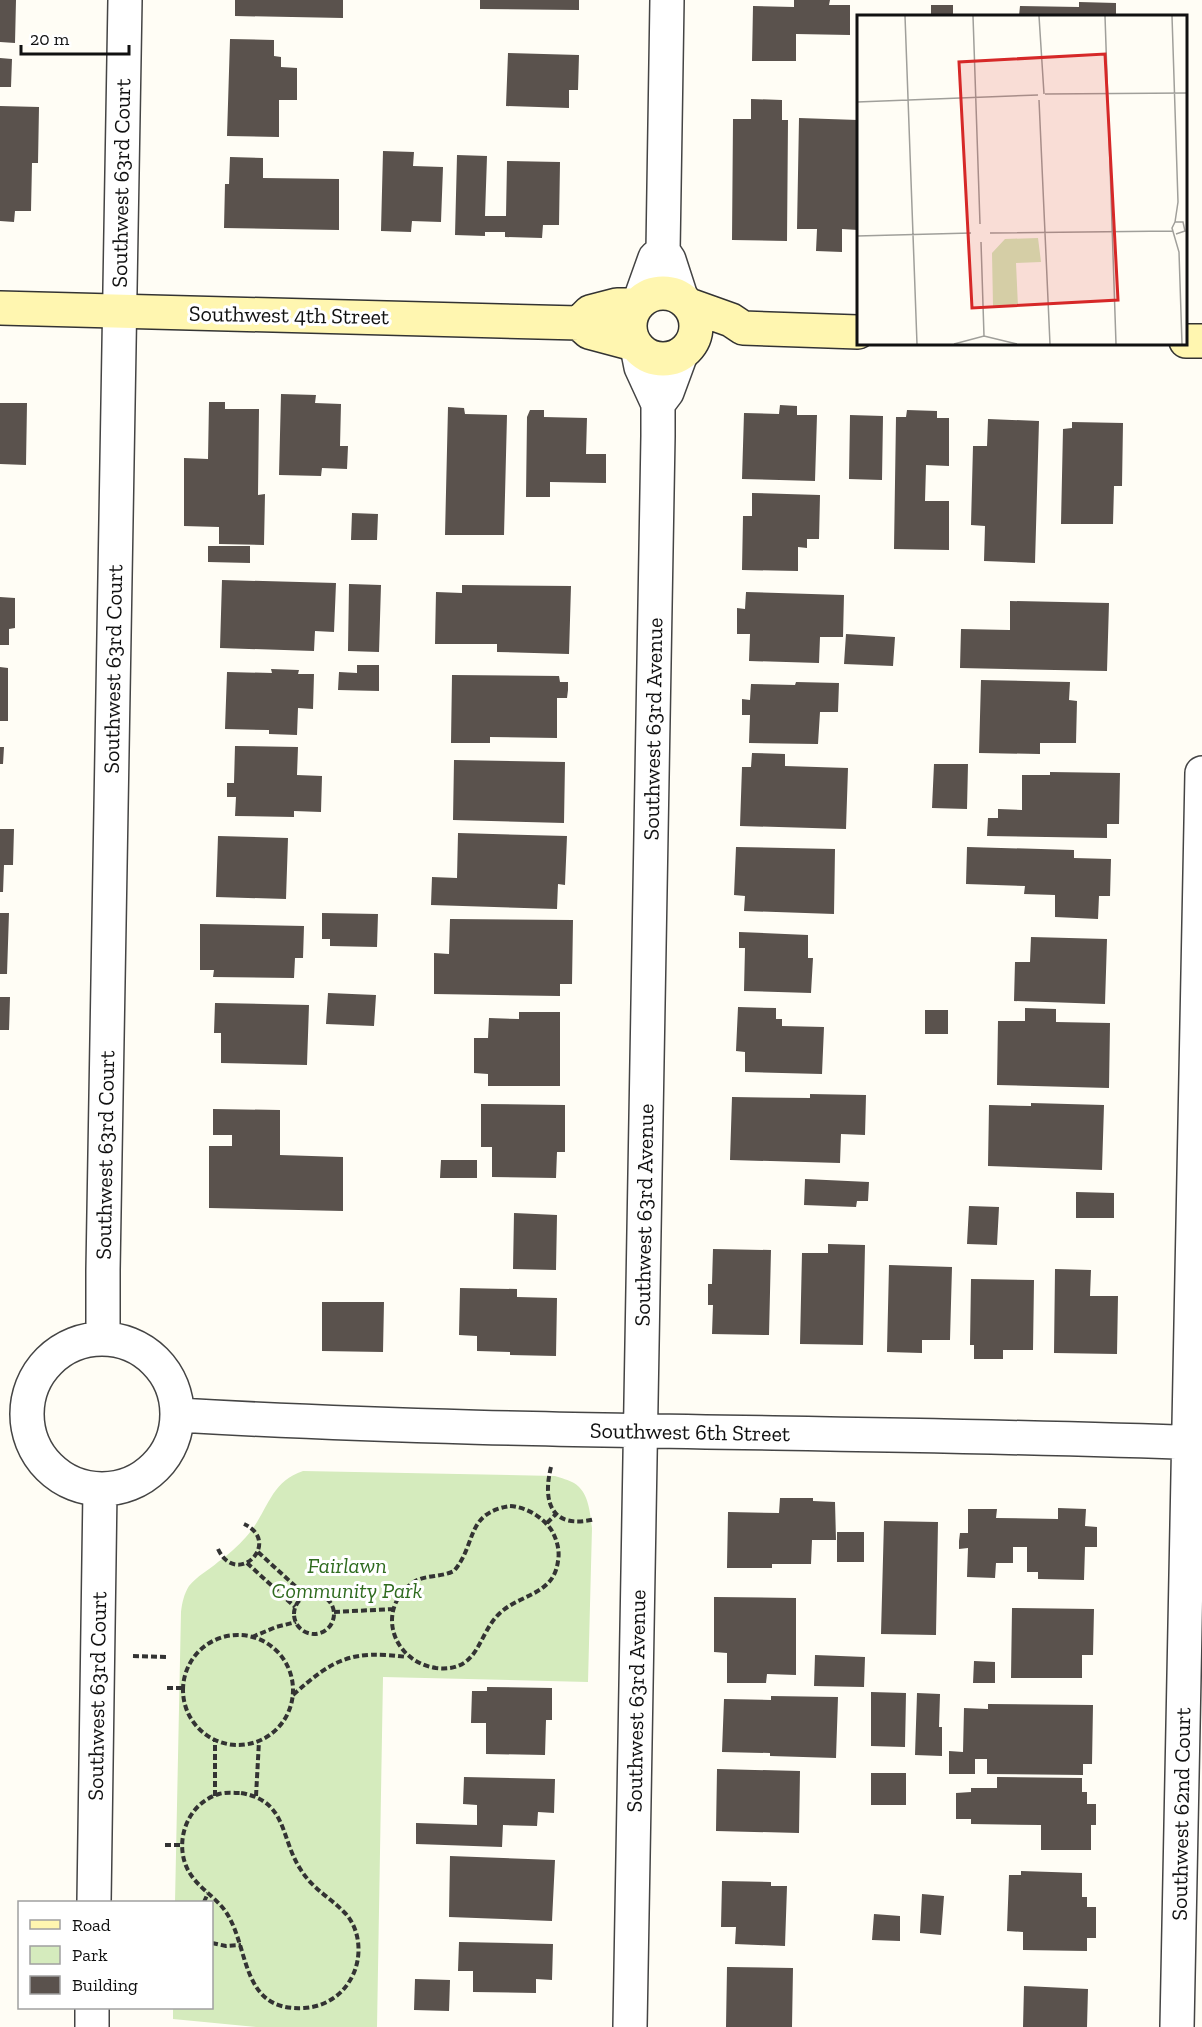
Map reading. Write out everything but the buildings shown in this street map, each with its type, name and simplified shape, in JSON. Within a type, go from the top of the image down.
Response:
[{"type":"street","name":"Southwest 63rd Court","points":[[103,1339],[125,0]]},
{"type":"street","points":[[667,0],[663,250],[697,323],[692,342],[683,352]]},
{"type":"street","points":[[635,345],[629,324],[631,314],[638,303],[655,258],[663,250]]},
{"type":"street","name":"Southwest 4th Street","points":[[579,322],[590,312],[617,305],[638,303],[647,296],[664,292],[731,320],[743,328],[857,332]]},
{"type":"street","name":"Southwest 4th Street","points":[[0,308],[579,322],[589,332],[635,345],[644,354],[663,359],[726,338],[743,328]]},
{"type":"street","points":[[1187,340],[1202,341]]},
{"type":"street","name":"Southwest 63rd Avenue","points":[[630,2027],[658,404],[641,367],[635,345]]},
{"type":"street","name":"Southwest 63rd Avenue","points":[[658,404],[667,392],[683,352]]},
{"type":"street","name":"Southwest 62nd Court","points":[[1177,2027],[1195,1443],[1202,773]]},
{"type":"street","points":[[103,1339],[122,1342],[140,1349],[156,1361],[168,1377],[176,1396],[178,1415],[175,1435],[167,1453],[155,1468],[139,1480],[120,1488],[100,1490],[80,1487],[62,1479],[46,1466],[35,1450],[28,1431],[13,1413],[30,1392],[38,1374],[51,1359],[66,1348],[84,1341],[103,1339]]},
{"type":"street","name":"Southwest 6th Street","points":[[178,1415],[255,1420],[512,1428],[1195,1443]]},
{"type":"street","name":"Southwest 63rd Court","points":[[94,1901],[100,1490]]},
{"type":"street","points":[[92,2009],[92,2027]]},
{"type":"path","points":[[551,1467],[547,1481],[547,1496],[551,1509],[556,1514],[573,1521],[595,1519]]},
{"type":"path","points":[[518,1506],[537,1515],[547,1523],[555,1536],[559,1559],[555,1574],[546,1586],[502,1611],[490,1624],[476,1653],[456,1666],[432,1667],[422,1665],[409,1657],[398,1644],[391,1624],[394,1609],[405,1589],[413,1582],[454,1571],[465,1554],[474,1528],[493,1510],[518,1506]]},
{"type":"path","points":[[547,1523],[556,1514]]},
{"type":"path","points":[[218,1549],[221,1556],[231,1564],[247,1563],[255,1557],[259,1544],[255,1531],[244,1524]]},
{"type":"path","points":[[258,1551],[306,1596]]},
{"type":"path","points":[[247,1563],[295,1607]]},
{"type":"path","points":[[314,1594],[331,1602],[334,1612],[330,1627],[318,1634],[306,1632],[296,1622],[293,1613],[302,1597],[306,1596],[314,1594]]},
{"type":"path","points":[[334,1612],[394,1609]]},
{"type":"path","points":[[252,1637],[296,1622]]},
{"type":"path","points":[[232,1636],[252,1637],[270,1646],[283,1659],[291,1677],[291,1706],[275,1730],[259,1741],[241,1744],[215,1739],[200,1730],[185,1707],[183,1688],[187,1669],[205,1646],[213,1641],[232,1636]]},
{"type":"path","points":[[292,1696],[328,1666],[349,1657],[372,1654],[409,1657]]},
{"type":"path","points":[[125,1656],[168,1657]]},
{"type":"path","points":[[167,1688],[183,1688]]},
{"type":"path","points":[[215,1739],[215,1796]]},
{"type":"path","points":[[256,1796],[259,1741]]},
{"type":"path","points":[[242,1793],[256,1796],[270,1806],[278,1816],[300,1870],[316,1889],[344,1911],[357,1935],[359,1953],[357,1965],[349,1982],[336,1997],[328,2002],[312,2007],[292,2008],[270,2001],[256,1987],[246,1970],[241,1945],[226,1912],[196,1882],[187,1869],[182,1845],[185,1825],[198,1807],[215,1796],[242,1793]]},
{"type":"path","points":[[165,1845],[182,1845]]},
{"type":"path","points":[[204,1901],[208,1893]]},
{"type":"path","points":[[213,1943],[226,1946],[241,1945]]},
{"type":"green space","name":"Fairlawn Community Park","points":[[303,1471],[555,1476],[574,1483],[583,1492],[592,1528],[588,1682],[383,1677],[377,2027],[256,2027],[173,2019],[173,2009],[213,2009],[213,1901],[175,1901],[183,1602],[192,1582],[246,1537],[276,1490],[292,1476]]}]
